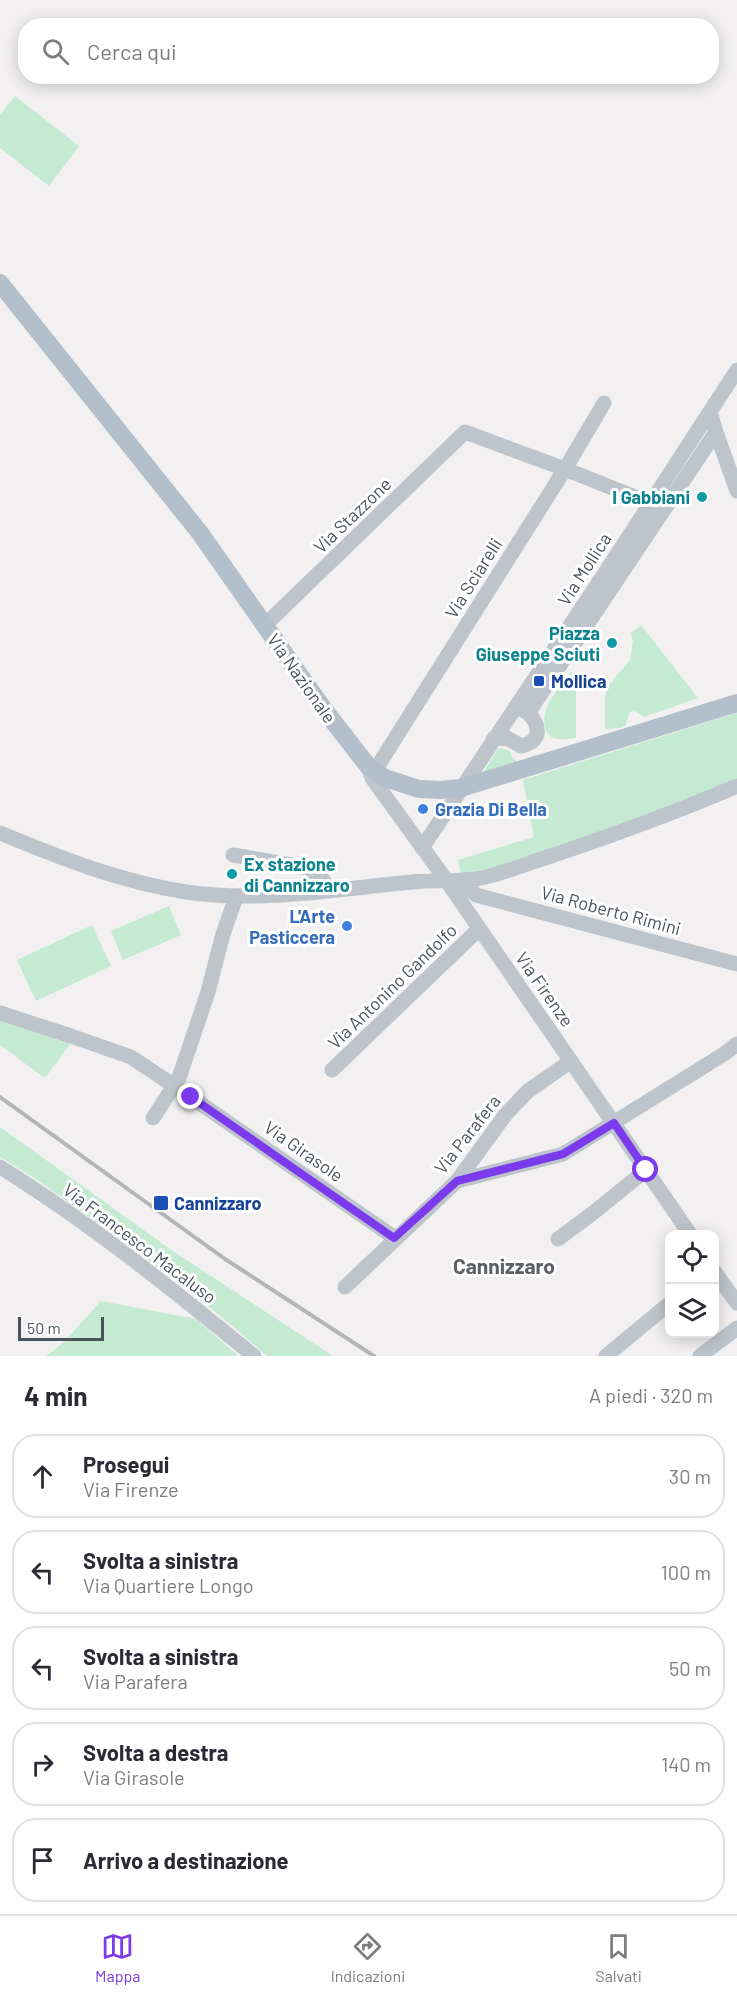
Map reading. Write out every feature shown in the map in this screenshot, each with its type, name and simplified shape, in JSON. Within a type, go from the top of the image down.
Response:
[{"type":"main road","name":"Via Nazionale","points":[[0,283],[200,533],[329,716],[378,773]]},
{"type":"main road","points":[[378,773],[418,789],[461,788],[737,703]]},
{"type":"street","name":"Via Mollica","points":[[422,848],[493,739],[522,709],[650,503],[737,370]]},
{"type":"street","name":"Via Sciarelli","points":[[378,773],[604,404]]},
{"type":"street","points":[[710,412],[737,491]]},
{"type":"street","name":"Via Stazzone","points":[[265,625],[465,432],[565,469]]},
{"type":"street","points":[[493,739],[507,738],[521,746],[529,744],[535,738],[538,729],[536,721],[522,709],[616,582],[716,432]]},
{"type":"street","points":[[565,469],[650,503]]},
{"type":"street","points":[[378,773],[388,786],[388,799]]},
{"type":"street","name":"Via Firenze","points":[[378,773],[372,778],[422,848],[453,881],[459,900],[687,1230]]},
{"type":"street","points":[[0,833],[75,864],[129,879],[185,892],[236,897],[486,877],[580,846],[737,786]]},
{"type":"street","points":[[233,855],[309,868],[324,881],[328,891]]},
{"type":"street","points":[[453,881],[476,895]]},
{"type":"street","points":[[459,900],[476,895]]},
{"type":"street","name":"Via Roberto Rimini","points":[[476,895],[737,964]]},
{"type":"street","points":[[153,1118],[179,1078],[208,992],[223,934],[236,897]]},
{"type":"street","name":"Via Antonino Gandolfo","points":[[332,1070],[479,929]]},
{"type":"street","name":"Via Girasole","points":[[0,1013],[71,1035],[131,1058],[394,1238]]},
{"type":"street","points":[[457,1181],[563,1154],[737,1044]]},
{"type":"street","name":"Via Parafera","points":[[345,1287],[394,1238],[457,1181],[506,1114],[528,1091],[571,1061]]},
{"type":"street","name":"Via Francesco Macaluso","points":[[0,1167],[31,1186],[135,1260],[254,1356]]},
{"type":"street","points":[[558,1239],[646,1170]]},
{"type":"street","points":[[719,1278],[737,1303]]},
{"type":"street","points":[[606,1356],[665,1306]]},
{"type":"street","points":[[700,1356],[737,1328]]},
{"type":"green space","points":[[15,96],[79,146],[49,186],[0,148],[0,115]]},
{"type":"green space","points":[[641,625],[698,698],[644,717],[635,711],[630,712],[625,726],[605,729],[605,698],[608,686],[630,660],[633,641],[631,633]]},
{"type":"green space","points":[[574,672],[579,676],[576,691],[576,738],[553,738],[549,736],[545,727],[544,719],[548,705],[570,673]]},
{"type":"green space","points":[[737,713],[737,780],[516,863],[461,874],[458,860],[534,837],[523,780]]},
{"type":"green space","points":[[502,748],[510,751],[512,757],[521,765],[481,776],[497,750]]},
{"type":"green space","points":[[169,906],[181,935],[123,960],[111,931]]},
{"type":"green space","points":[[92,925],[111,966],[36,1001],[17,960]]},
{"type":"green space","points":[[0,1021],[70,1044],[45,1078],[0,1045]]},
{"type":"green space","points":[[0,1127],[170,1249],[333,1356],[267,1356],[161,1270],[48,1187],[0,1157]]},
{"type":"green space","points":[[101,1301],[196,1319],[238,1356],[46,1356],[63,1343]]},
{"type":"railway","points":[[0,1097],[225,1259],[374,1356]]},
{"type":"place","name":"I Gabbiani","points":[[702,497]]},
{"type":"place","name":"Piazza Giuseppe Sciuti","points":[[612,643]]},
{"type":"place","name":"Mollica","points":[[539,681]]},
{"type":"place","name":"Grazia Di Bella","points":[[423,809]]},
{"type":"place","name":"Ex stazione di Cannizzaro","points":[[232,874]]},
{"type":"place","name":"L'Arte Pasticcera","points":[[347,926]]},
{"type":"place","name":"Cannizzaro","points":[[161,1203]]},
{"type":"district","name":"Cannizzaro","points":[[504,1265]]},
{"type":"route","points":[[191,1097],[394,1238],[457,1181],[563,1154],[614,1123],[646,1170]]}]
